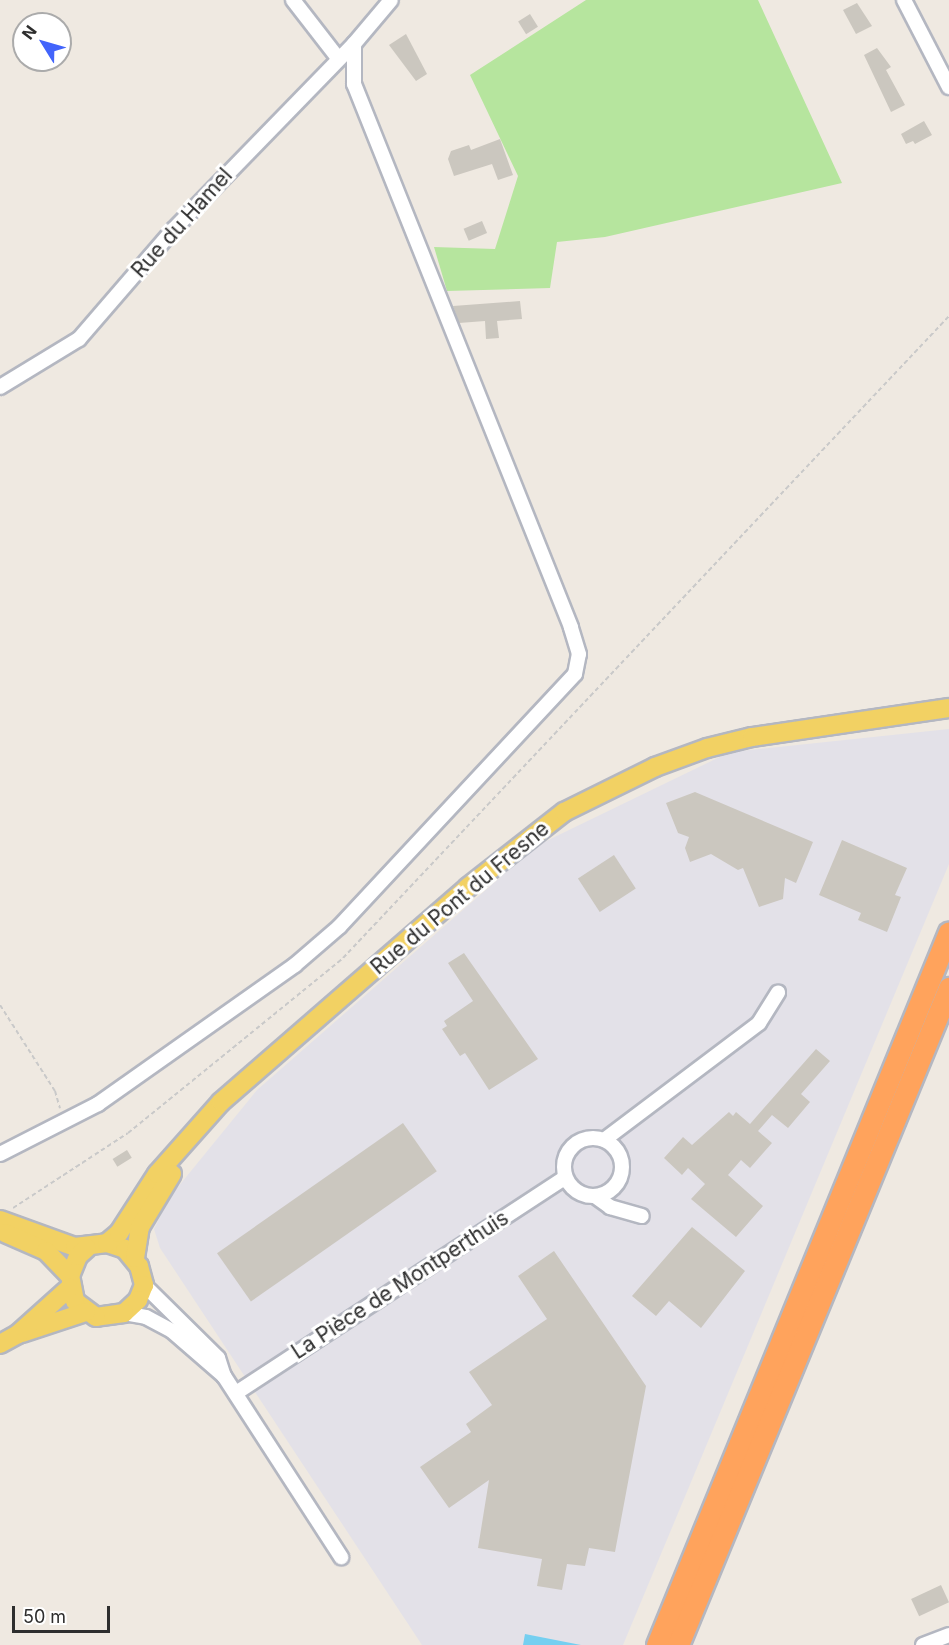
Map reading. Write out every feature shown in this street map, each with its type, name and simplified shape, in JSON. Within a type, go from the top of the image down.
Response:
[{"type":"highway","points":[[657,1645],[949,932]]},
{"type":"highway","points":[[678,1645],[949,988]]},
{"type":"main road","name":"Rue du Pont du Fresne","points":[[107,1243],[119,1233],[163,1167],[221,1102],[245,1084],[526,838],[608,788],[686,755],[752,737],[949,708]]},
{"type":"main road","name":"Rue du Pont du Fresne","points":[[135,1258],[140,1227],[148,1209],[245,1084]]},
{"type":"main road","points":[[0,1344],[18,1334],[86,1312],[105,1318],[124,1313],[138,1300],[144,1285],[135,1258],[107,1243],[87,1248],[66,1245],[2,1216]]},
{"type":"main road","points":[[0,1232],[17,1235],[46,1251],[69,1282],[86,1312]]},
{"type":"main road","points":[[18,1334],[69,1282],[78,1256],[87,1248]]},
{"type":"street","points":[[294,0],[338,58]]},
{"type":"street","name":"Rue du Hamel","points":[[0,387],[79,339],[173,230],[354,44],[391,0]]},
{"type":"street","points":[[904,0],[949,87]]},
{"type":"street","points":[[0,1154],[98,1104],[257,994],[339,927],[575,674],[579,654],[571,627],[354,84],[354,44]]},
{"type":"street","points":[[604,1140],[759,1023],[777,993]]},
{"type":"street","points":[[595,1196],[613,1188],[622,1171],[618,1152],[604,1140],[585,1139],[569,1150],[563,1168],[565,1178],[577,1192],[595,1196],[610,1207],[642,1216]]},
{"type":"street","name":"La Pièce de Montperthuis","points":[[236,1393],[565,1178]]},
{"type":"street","points":[[144,1285],[157,1302],[207,1344],[218,1358],[224,1376]]},
{"type":"street","points":[[124,1313],[146,1317],[172,1331],[224,1376],[341,1557]]},
{"type":"street","points":[[923,1645],[949,1635]]},
{"type":"path","points":[[2,1216],[128,1133],[343,958],[949,316]]},
{"type":"path","points":[[0,1005],[54,1091],[65,1122]]},
{"type":"shaded area","points":[[949,729],[949,864],[623,1645],[422,1645],[160,1248],[154,1229],[169,1198],[257,1090],[536,846],[730,752]]},
{"type":"green space","points":[[586,0],[758,0],[842,183],[605,237],[557,242],[550,288],[447,291],[434,247],[495,249],[518,176],[470,75]]},
{"type":"water","points":[[525,1634],[581,1645],[523,1645]]},
{"type":"building","points":[[857,3],[872,26],[856,34],[843,10]]},
{"type":"building","points":[[530,14],[538,27],[526,34],[518,21]]},
{"type":"building","points":[[406,34],[427,74],[416,81],[389,45]]},
{"type":"building","points":[[877,48],[891,67],[886,70],[905,105],[891,112],[864,55]]},
{"type":"building","points":[[924,121],[932,135],[915,144],[913,141],[906,144],[901,134]]},
{"type":"building","points":[[500,139],[513,175],[498,180],[492,164],[454,176],[448,159],[451,151],[469,145],[471,150]]},
{"type":"building","points":[[482,221],[487,233],[469,241],[464,229]]},
{"type":"building","points":[[520,301],[522,319],[497,321],[499,338],[486,339],[485,321],[459,323],[453,306]]},
{"type":"building","points":[[695,792],[813,842],[796,883],[785,878],[783,899],[759,907],[743,868],[738,870],[711,854],[690,862],[685,848],[689,837],[678,833],[666,803]]},
{"type":"building","points":[[842,840],[907,868],[895,895],[901,897],[887,932],[858,920],[861,913],[819,895]]},
{"type":"building","points":[[614,855],[636,889],[600,912],[578,878]]},
{"type":"building","points":[[464,953],[538,1059],[489,1090],[465,1053],[460,1056],[442,1029],[447,1026],[444,1021],[473,1001],[448,963]]},
{"type":"building","points":[[816,1049],[830,1061],[801,1094],[810,1102],[788,1128],[772,1115],[758,1131],[772,1143],[750,1168],[741,1160],[728,1175],[763,1206],[736,1237],[691,1199],[705,1184],[688,1168],[682,1175],[664,1158],[683,1137],[692,1145],[729,1112],[733,1116],[736,1112],[750,1124]]},
{"type":"building","points":[[403,1123],[437,1171],[251,1302],[217,1253]]},
{"type":"building","points":[[127,1150],[132,1158],[117,1167],[113,1159]]},
{"type":"building","points":[[692,1227],[745,1271],[701,1328],[669,1301],[656,1316],[632,1296]]},
{"type":"building","points":[[554,1251],[646,1386],[615,1552],[589,1548],[585,1566],[567,1564],[562,1590],[537,1586],[542,1559],[478,1548],[489,1480],[449,1508],[420,1467],[471,1432],[466,1424],[492,1405],[469,1372],[547,1319],[518,1276]]},
{"type":"building","points":[[941,1585],[949,1602],[919,1616],[911,1599]]}]
